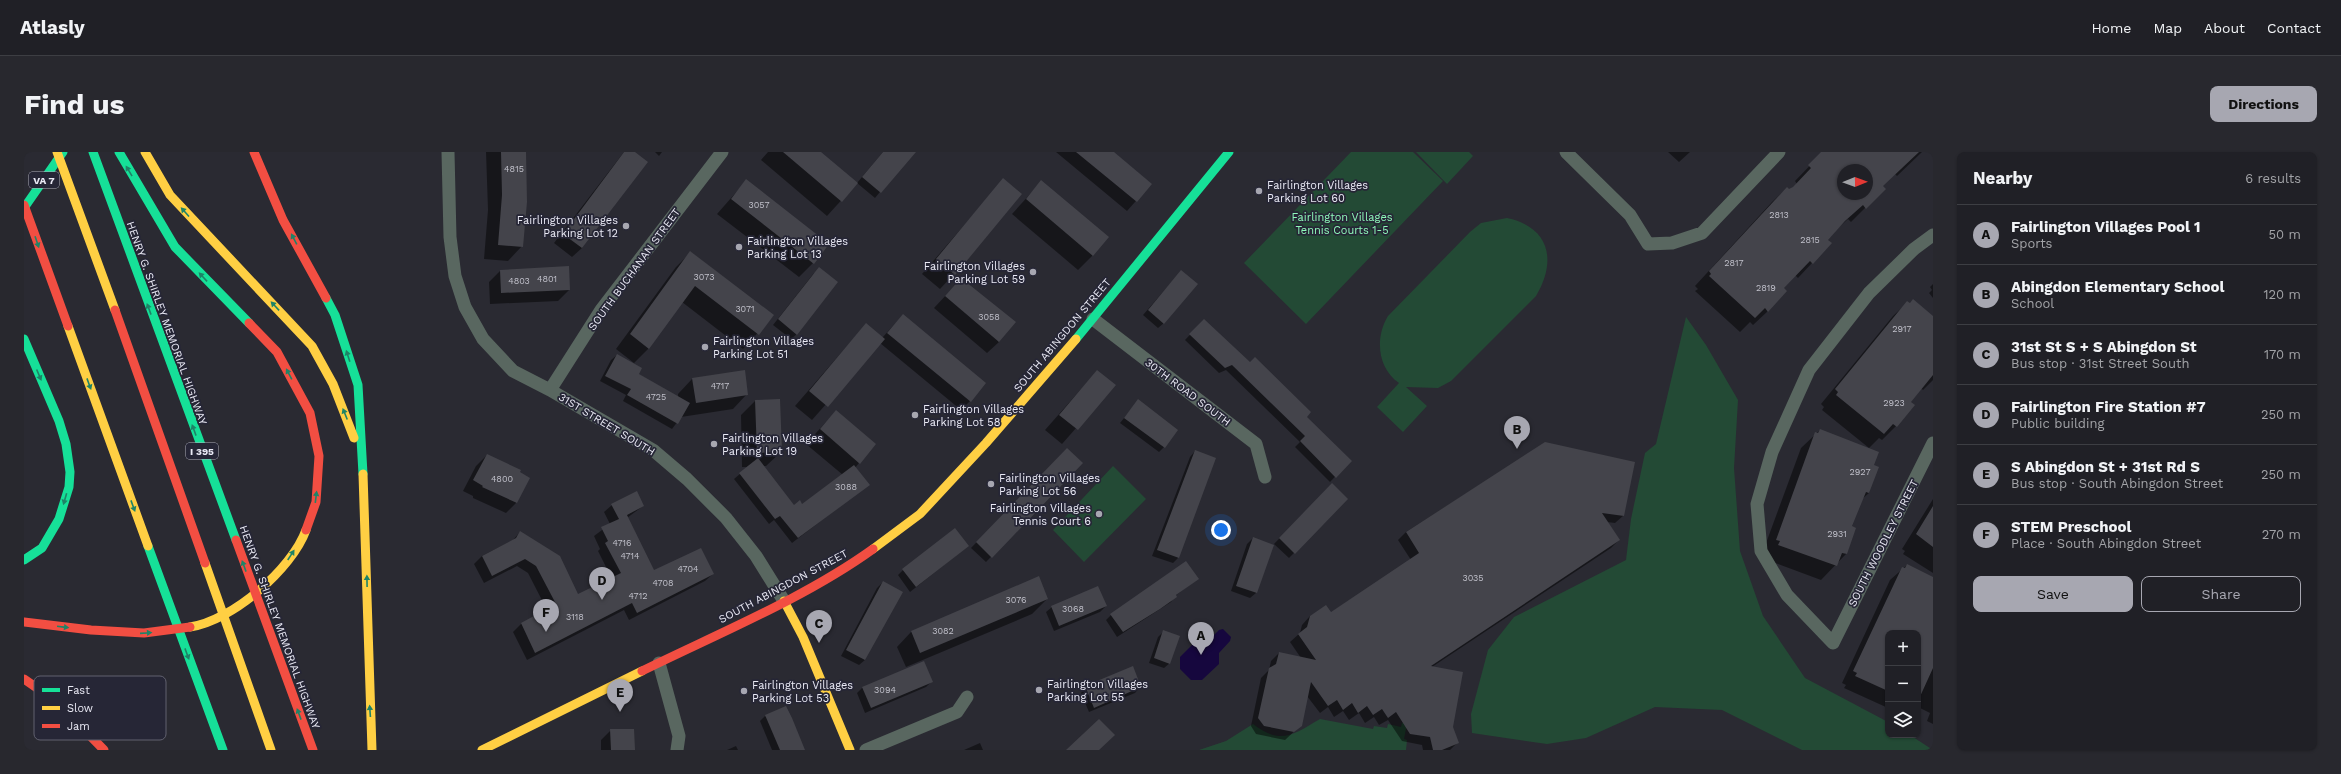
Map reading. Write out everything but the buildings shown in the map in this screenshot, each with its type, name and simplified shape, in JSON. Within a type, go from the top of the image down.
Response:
[{"type":"main road","points":[[57,152],[87,239],[135,363],[271,750]]},
{"type":"main road","name":"VA 7","points":[[24,206],[63,152]]},
{"type":"main road","name":"HENRY G. SHIRLEY MEMORIAL HIGHWAY","points":[[93,152],[313,750]]},
{"type":"main road","points":[[24,622],[107,632],[144,634],[196,626],[236,609],[284,566],[304,535],[316,502],[320,456],[310,413],[277,352],[175,247],[119,152]]},
{"type":"main road","points":[[145,152],[149,162],[170,195],[312,346],[333,384],[352,431],[362,464]]},
{"type":"main road","points":[[254,152],[283,220],[334,315],[358,385],[372,750]]},
{"type":"main road","name":"SOUTH ABINGDON STREET","points":[[482,750],[784,601],[850,566],[920,514],[986,443],[1093,319],[1172,219],[1229,152]]},
{"type":"main road","points":[[24,206],[223,750]]},
{"type":"main road","points":[[30,251],[75,347]]},
{"type":"main road","points":[[24,339],[59,421],[66,444],[70,472],[69,487],[59,519],[42,548],[24,560]]},
{"type":"main road","name":"31ST STREET SOUTH","points":[[784,601],[803,637],[850,750]]},
{"type":"main road","points":[[24,679],[34,686]]},
{"type":"main road","points":[[94,740],[104,750]]},
{"type":"street","name":"31ST STREET SOUTH","points":[[448,152],[450,237],[455,276],[464,307],[483,338],[513,371],[550,390],[652,450],[687,479],[726,518],[756,556],[784,601]]},
{"type":"street","name":"SOUTH BUCHANAN STREET","points":[[550,390],[601,310],[722,152]]},
{"type":"street","points":[[1566,152],[1630,215],[1648,244],[1672,242],[1702,233],[1779,152]]},
{"type":"street","name":"SOUTH WOODLEY STREET","points":[[1933,235],[1914,249],[1869,293],[1809,370],[1772,452],[1758,504],[1761,551],[1787,595],[1832,643],[1933,443]]},
{"type":"street","name":"30TH ROAD SOUTH","points":[[1093,319],[1256,444],[1265,477]]},
{"type":"street","points":[[659,663],[679,736],[677,750]]},
{"type":"street","points":[[866,750],[957,712],[967,697]]},
{"type":"green space","name":"Fairlington Villages Tennis Courts 1-5","points":[[1351,152],[1413,152],[1443,181],[1306,324],[1244,263]]},
{"type":"green space","points":[[1416,152],[1469,152],[1473,156],[1447,184]]},
{"type":"green space","points":[[1507,218],[1521,222],[1533,229],[1541,237],[1546,247],[1547,258],[1543,283],[1536,296],[1451,381],[1438,388],[1406,387],[1427,406],[1403,432],[1377,407],[1399,383],[1392,377],[1382,361],[1380,342],[1384,324],[1388,316],[1470,232],[1481,223]]},
{"type":"green space","points":[[1686,317],[1706,345],[1738,400],[1734,468],[1740,551],[1763,616],[1805,678],[1885,720],[1885,738],[1915,738],[1933,750],[1802,750],[1722,710],[1655,707],[1586,738],[1547,744],[1472,733],[1471,714],[1488,650],[1514,617],[1626,560],[1631,519],[1645,453],[1656,444]]},
{"type":"green space","name":"Fairlington Villages Tennis Court 6","points":[[1113,466],[1146,499],[1084,562],[1053,530]]},
{"type":"green space","points":[[1320,719],[1373,729],[1374,726],[1387,728],[1388,724],[1401,727],[1402,723],[1407,723],[1404,739],[1407,740],[1406,750],[1199,750],[1226,741],[1253,724],[1272,735],[1280,736],[1295,733]]},
{"type":"shaded area","points":[[1223,629],[1231,637],[1230,641],[1219,653],[1219,664],[1202,680],[1191,680],[1180,669],[1180,657],[1196,641],[1208,641],[1219,630]]},
{"type":"traffic: fast","points":[[24,208],[63,152]]},
{"type":"traffic: fast","points":[[93,152],[236,540]]},
{"type":"traffic: fast","points":[[119,152],[175,247],[249,323]]},
{"type":"traffic: fast","points":[[1076,339],[1229,152]]},
{"type":"traffic: fast","points":[[326,298],[335,315],[358,385],[363,474]]},
{"type":"traffic: fast","points":[[24,339],[59,421],[66,444],[70,472],[69,487],[59,519],[42,548],[24,560]]},
{"type":"traffic: fast","points":[[148,546],[223,750]]},
{"type":"traffic: slow","points":[[57,152],[115,310]]},
{"type":"traffic: slow","points":[[145,152],[170,195],[312,346],[333,384],[354,438]]},
{"type":"traffic: slow","points":[[68,326],[148,546]]},
{"type":"traffic: slow","points":[[873,549],[920,514],[986,443],[1076,339]]},
{"type":"traffic: slow","points":[[363,474],[372,750]]},
{"type":"traffic: slow","points":[[190,627],[206,623],[224,615],[258,591],[288,561],[299,545],[306,530]]},
{"type":"traffic: slow","points":[[205,563],[271,750]]},
{"type":"traffic: slow","points":[[784,601],[803,637],[850,750]]},
{"type":"traffic: slow","points":[[482,750],[642,671]]},
{"type":"traffic: jam","points":[[254,152],[283,220],[326,298]]},
{"type":"traffic: jam","points":[[24,205],[68,326]]},
{"type":"traffic: jam","points":[[115,310],[205,563]]},
{"type":"traffic: jam","points":[[249,323],[277,352],[310,413],[319,456],[316,502],[306,530]]},
{"type":"traffic: jam","points":[[236,540],[313,750]]},
{"type":"traffic: jam","points":[[642,671],[819,584],[873,549]]},
{"type":"traffic: jam","points":[[24,622],[91,630],[144,633],[190,627]]},
{"type":"traffic: jam","points":[[24,679],[34,686]]},
{"type":"traffic: jam","points":[[94,740],[104,750]]},
{"type":"place","name":"Fairlington Villages Parking Lot 60","points":[[1259,191]]},
{"type":"place","name":"Fairlington Villages Parking Lot 12","points":[[626,226]]},
{"type":"place","name":"Fairlington Villages Parking Lot 13","points":[[739,247]]},
{"type":"place","name":"Fairlington Villages Parking Lot 59","points":[[1033,272]]},
{"type":"place","name":"Fairlington Villages Parking Lot 51","points":[[705,347]]},
{"type":"place","name":"Fairlington Villages Parking Lot 58","points":[[915,415]]},
{"type":"place","name":"Fairlington Villages Parking Lot 19","points":[[714,444]]},
{"type":"place","name":"Abingdon Elementary School","points":[[1517,449]]},
{"type":"place","name":"Fairlington Villages Parking Lot 56","points":[[991,484]]},
{"type":"place","name":"Fairlington Villages Tennis Court 6","points":[[1099,514]]},
{"type":"place","name":"Fairlington Fire Station #7","points":[[602,600]]},
{"type":"place","name":"STEM Preschool","points":[[546,632]]},
{"type":"place","name":"31st St S + S Abingdon St","points":[[819,643]]},
{"type":"place","name":"Fairlington Villages Pool 1","points":[[1201,655]]},
{"type":"place","name":"Fairlington Villages Parking Lot 55","points":[[1039,690]]},
{"type":"place","name":"Fairlington Villages Parking Lot 53","points":[[744,691]]},
{"type":"place","name":"S Abingdon St + 31st Rd S","points":[[620,712]]}]
